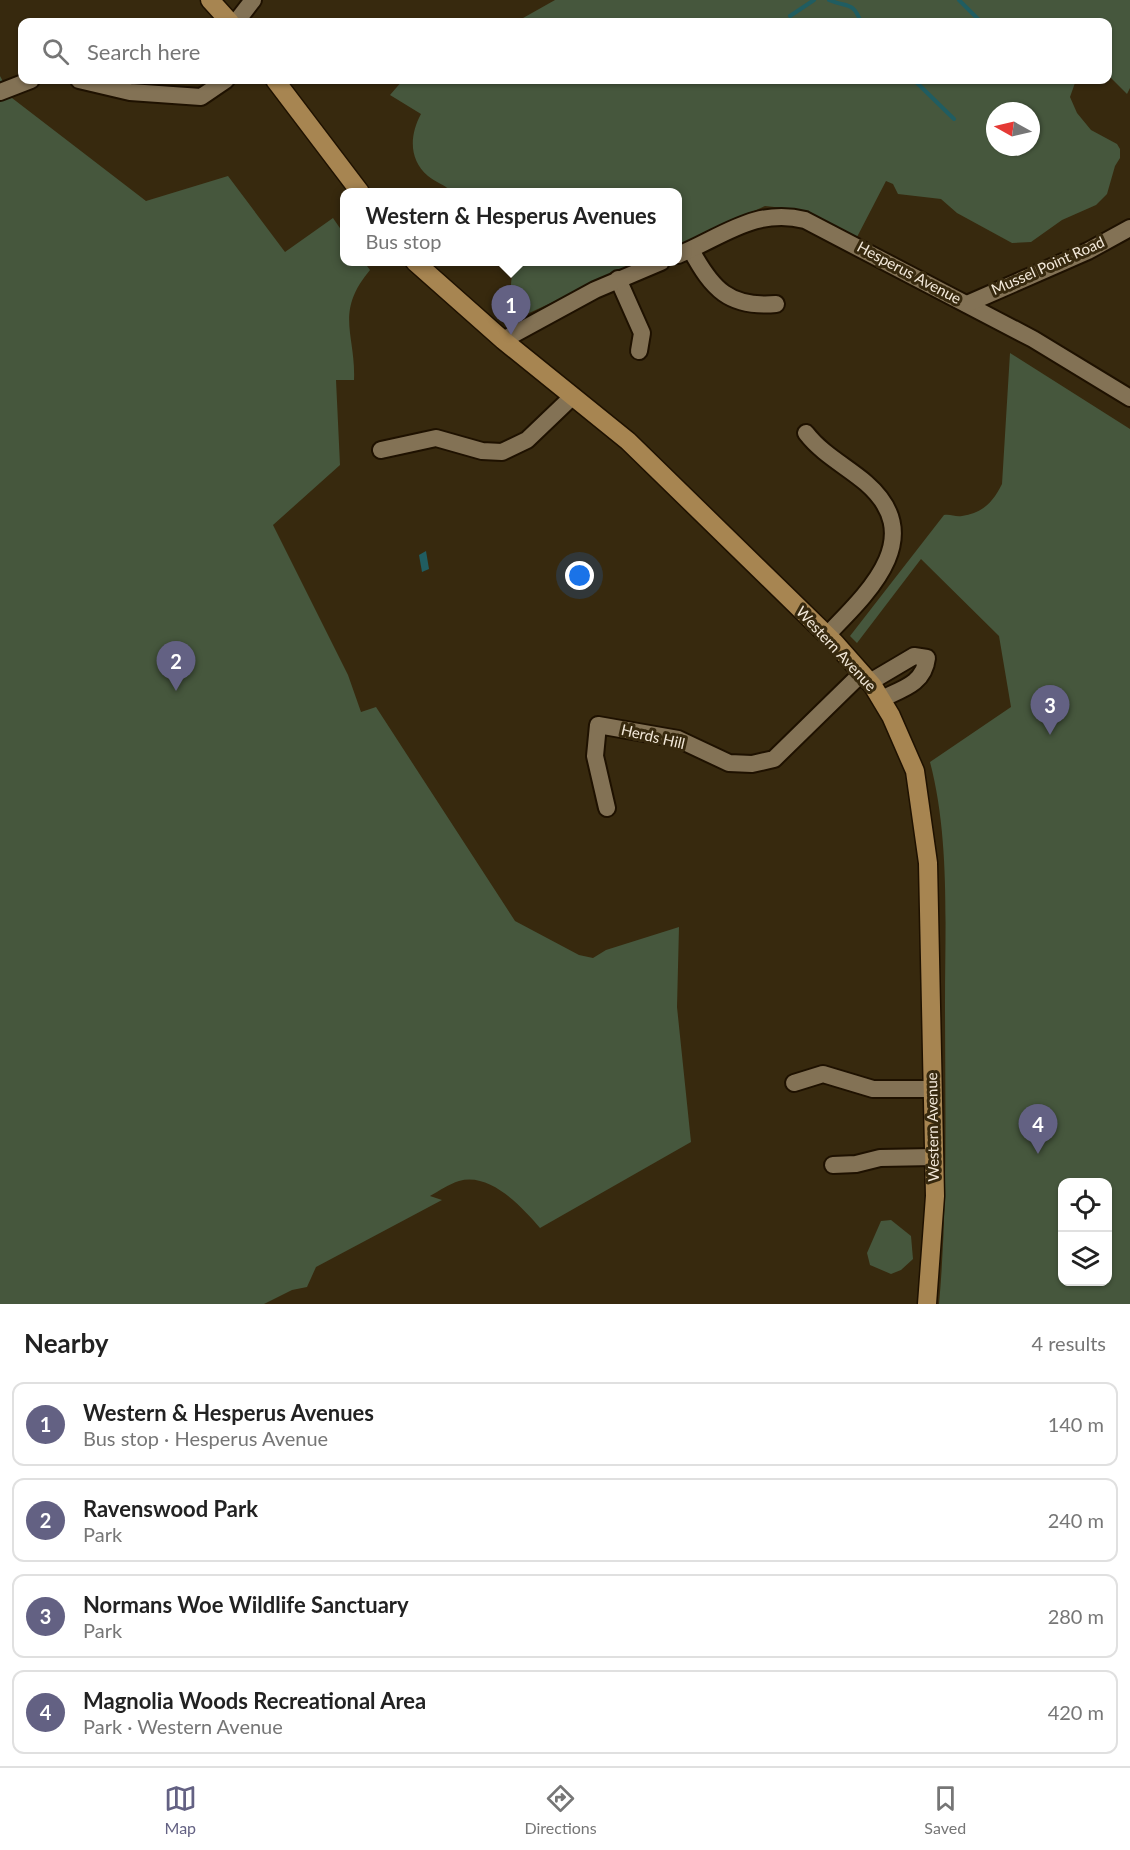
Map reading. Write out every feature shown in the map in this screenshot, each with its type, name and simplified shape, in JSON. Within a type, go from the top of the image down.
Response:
[{"type":"main road","points":[[210,0],[226,18]]},
{"type":"main road","points":[[278,84],[357,188]]},
{"type":"main road","name":"Western Avenue","points":[[421,266],[503,340],[628,441],[827,635],[866,678],[881,699],[907,748],[920,800],[928,863],[934,1230],[927,1304]]},
{"type":"street","points":[[239,18],[253,0]]},
{"type":"street","points":[[0,92],[21,84]]},
{"type":"street","points":[[96,84],[130,92],[201,97],[219,84]]},
{"type":"street","name":"Hesperus Avenue","points":[[684,252],[764,216],[790,216],[826,230],[1033,339],[1130,398]]},
{"type":"street","name":"Mussel Point Road","points":[[967,304],[1088,250],[1130,228]]},
{"type":"street","points":[[684,252],[712,285],[729,297],[746,304],[776,304]]},
{"type":"street","points":[[503,340],[618,279],[649,266]]},
{"type":"street","points":[[618,279],[642,333],[639,351]]},
{"type":"street","points":[[381,450],[436,438],[482,451],[502,452],[527,440],[573,396]]},
{"type":"street","points":[[806,433],[818,447],[879,496],[892,521],[894,532],[890,554],[882,569],[863,596],[827,635]]},
{"type":"street","points":[[866,678],[914,656],[927,658],[926,672],[916,682],[881,699]]},
{"type":"street","name":"Herds Hill","points":[[607,808],[595,756],[598,725],[678,739],[729,763],[752,764],[774,759],[866,678]]},
{"type":"street","points":[[794,1083],[823,1074],[873,1089],[932,1089]]},
{"type":"street","points":[[833,1165],[856,1164],[880,1158],[934,1157]]},
{"type":"green space","points":[[555,0],[1130,0],[1130,88],[1127,94],[1112,79],[1112,18],[523,18]]},
{"type":"green space","points":[[0,76],[12,98],[146,201],[228,176],[285,252],[333,218],[340,228],[340,266],[367,266],[370,270],[359,285],[350,312],[354,380],[336,380],[340,465],[273,525],[348,675],[361,712],[376,707],[515,921],[579,955],[593,958],[606,950],[679,927],[677,1007],[691,1142],[540,1228],[515,1202],[494,1186],[471,1180],[459,1181],[430,1196],[442,1200],[316,1267],[307,1287],[292,1290],[264,1304],[0,1304]]},
{"type":"green space","points":[[400,84],[1075,84],[1070,97],[1077,113],[1091,130],[1117,144],[1120,149],[1120,158],[1115,166],[1107,194],[1096,205],[1062,220],[1031,242],[1012,243],[957,213],[941,199],[898,194],[893,184],[886,181],[857,237],[802,210],[765,206],[682,243],[682,188],[447,188],[428,176],[417,162],[413,138],[421,114],[390,95]]},
{"type":"green space","points":[[513,266],[632,266],[529,313],[508,318]]},
{"type":"green space","points":[[1010,353],[1130,429],[1130,1304],[939,1304],[945,1191],[946,913],[941,821],[930,762],[1011,707],[999,636],[921,559],[857,643],[850,636],[944,515],[969,515],[982,509],[995,496],[1002,484]]},
{"type":"green space","points":[[891,1220],[911,1236],[913,1259],[901,1270],[891,1274],[870,1265],[867,1253],[881,1221]]},
{"type":"water","points":[[426,551],[429,569],[422,572],[419,555]]},
{"type":"waterway","points":[[790,16],[814,0]]},
{"type":"waterway","points":[[829,0],[852,7],[859,18]]},
{"type":"waterway","points":[[959,0],[977,18]]},
{"type":"waterway","points":[[918,84],[954,119]]},
{"type":"place","name":"Western & Hesperus Avenues","points":[[511,335]]},
{"type":"place","name":"Ravenswood Park","points":[[176,691]]},
{"type":"place","name":"Normans Woe Wildlife Sanctuary","points":[[1050,735]]},
{"type":"place","name":"Magnolia Woods Recreational Area","points":[[1038,1154]]}]
